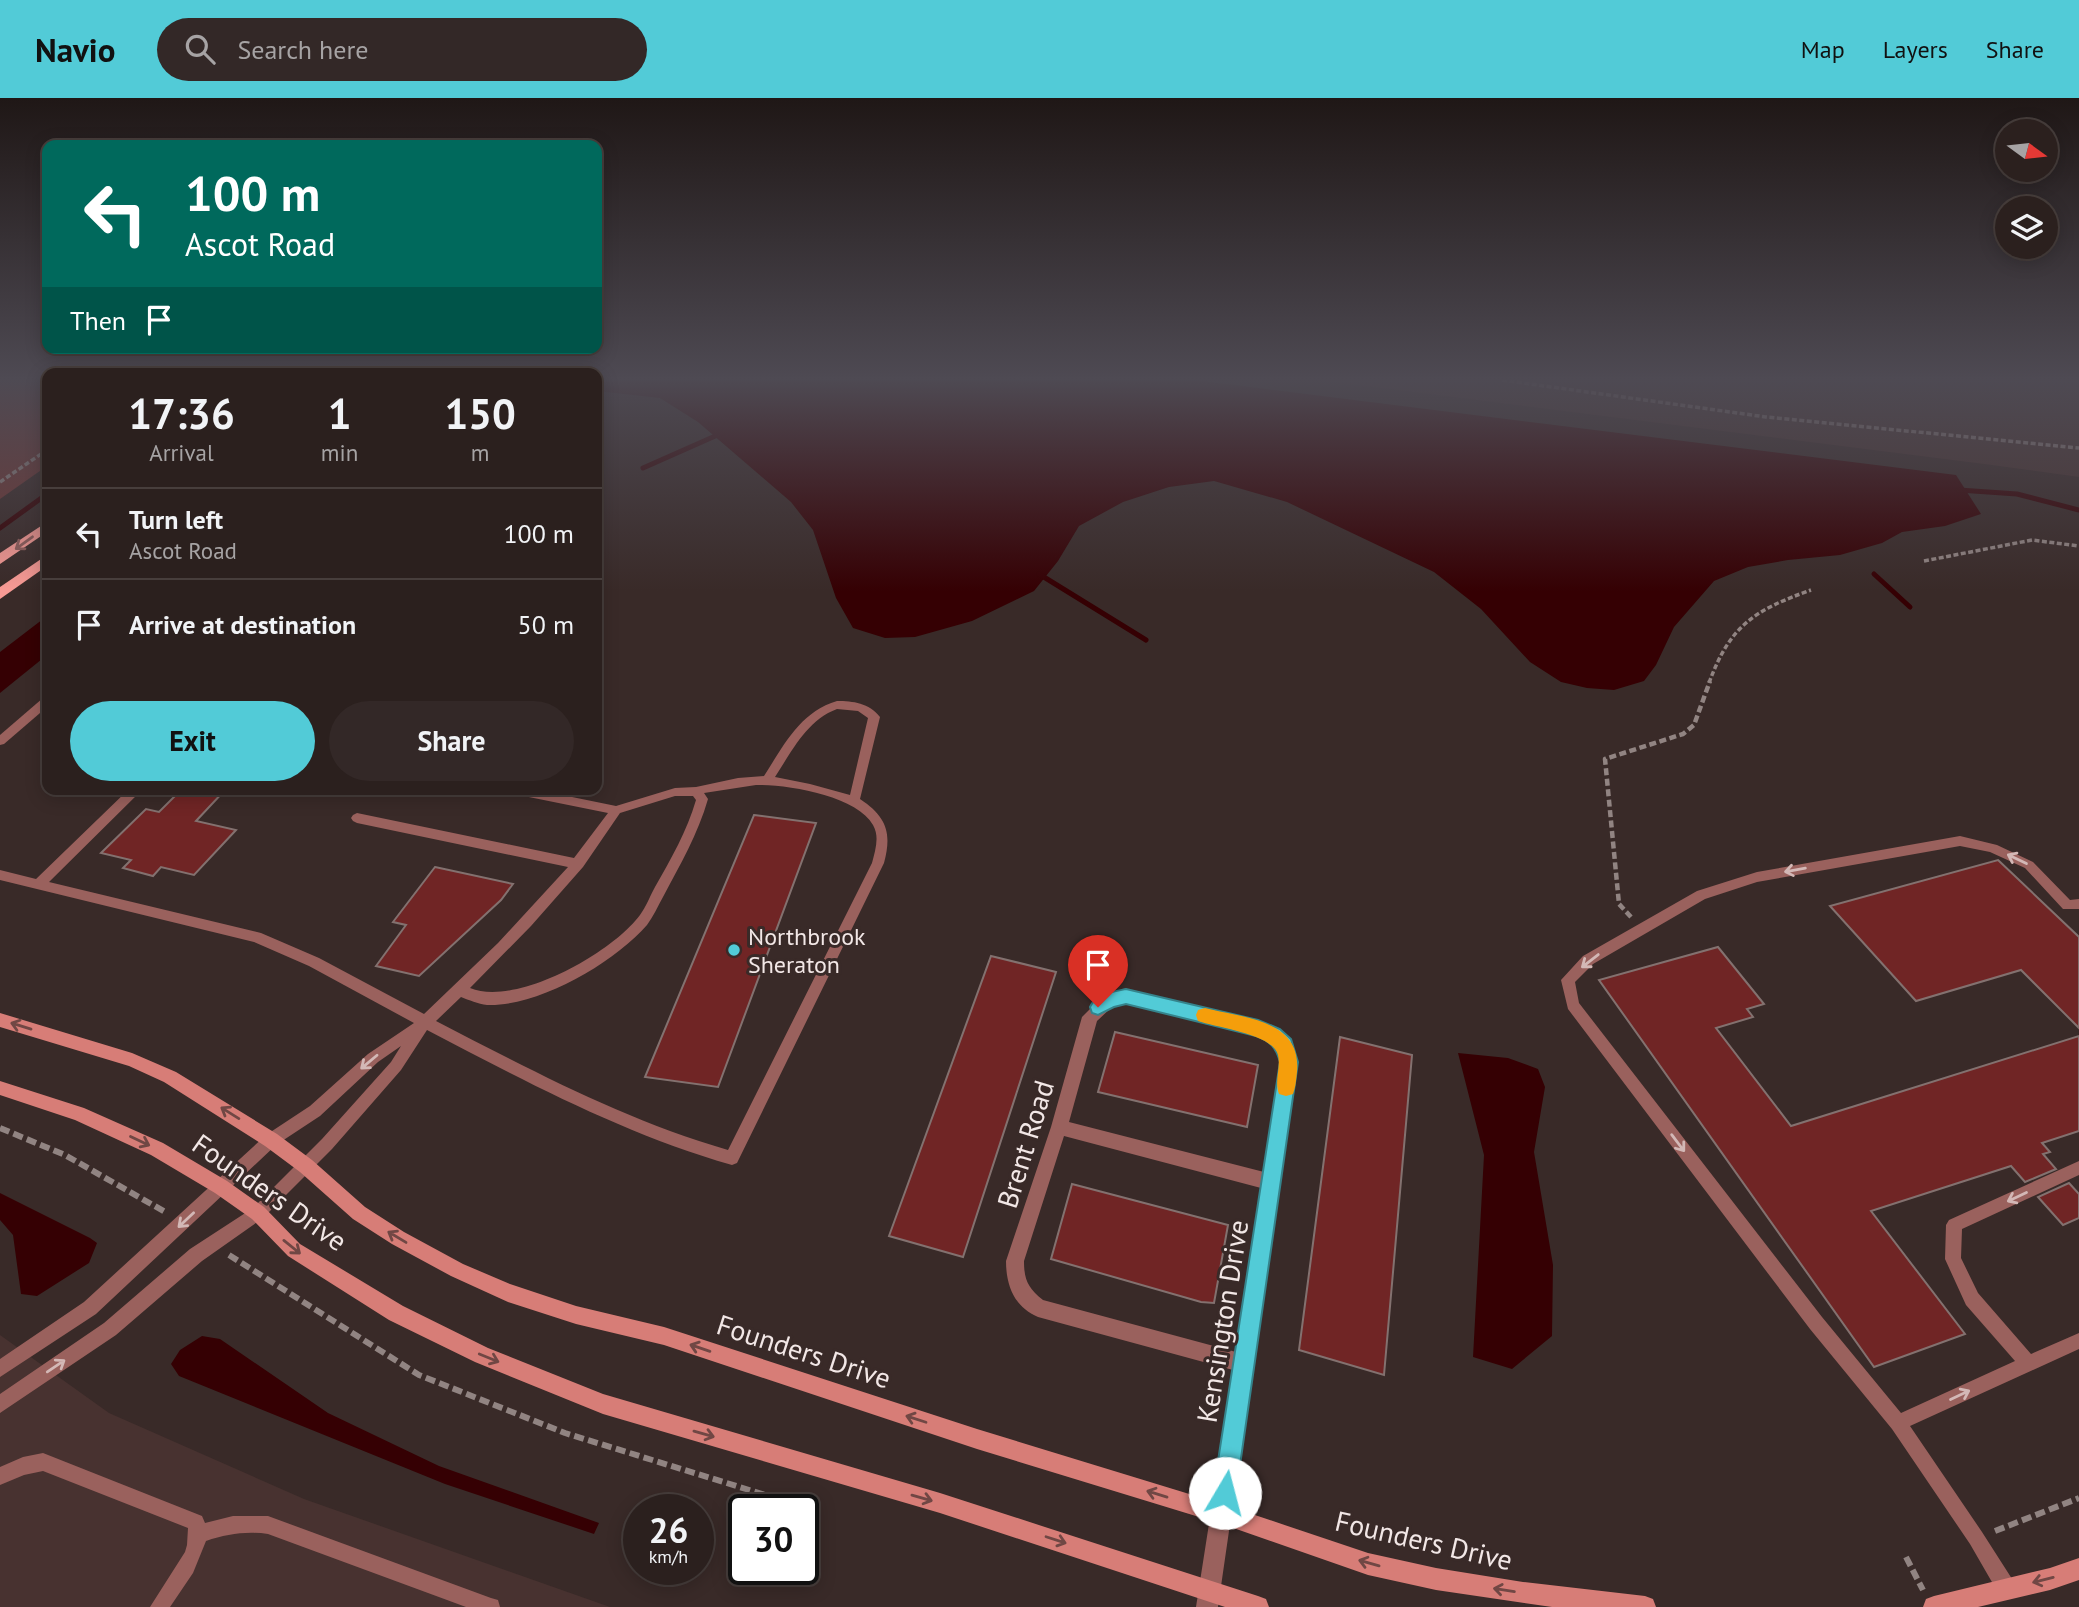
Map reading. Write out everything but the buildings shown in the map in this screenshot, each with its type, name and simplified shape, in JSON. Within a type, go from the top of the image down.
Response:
[{"type":"main road","points":[[0,560],[42,530]]},
{"type":"main road","points":[[0,594],[42,563]]},
{"type":"main road","name":"Founders Drive","points":[[0,1020],[144,1065],[170,1077],[271,1140],[306,1166],[359,1213],[398,1238],[457,1270],[508,1293],[576,1315],[664,1336],[977,1439],[1222,1514],[1368,1564],[1436,1579],[1523,1593],[1645,1607]]},
{"type":"main road","name":"Founders Drive","points":[[0,1088],[96,1121],[156,1149],[221,1187],[258,1213],[294,1250],[396,1313],[482,1355],[603,1404],[940,1503],[1208,1599],[1258,1607]]},
{"type":"main road","points":[[1930,1602],[2007,1589],[2079,1569]]},
{"type":"street","name":"Brent Road","points":[[1243,1363],[1038,1308],[1024,1297],[1014,1281],[1015,1261],[1059,1127],[1090,1017],[1098,1007],[1109,1000],[1126,996],[1258,1028],[1273,1034],[1285,1045]]},
{"type":"street","name":"Kensington Drive","points":[[1208,1599],[1289,1062],[1285,1045]]},
{"type":"street","points":[[1059,1127],[1271,1182]]},
{"type":"lane","points":[[767,780],[807,724],[826,706],[841,703],[867,709],[874,717],[854,801]]},
{"type":"lane","points":[[0,741],[42,705]]},
{"type":"lane","points":[[0,875],[256,937],[314,962],[556,1093],[682,1146],[732,1158],[877,863],[883,841],[880,825],[854,801],[767,780],[674,792],[616,810],[540,795]]},
{"type":"lane","points":[[459,990],[484,999],[516,997],[550,983],[599,956],[635,929],[644,919],[698,816],[702,799],[696,791]]},
{"type":"lane","points":[[38,885],[131,795]]},
{"type":"lane","points":[[0,1369],[90,1308],[271,1140],[315,1111],[373,1058],[425,1022],[523,929],[579,864],[616,810]]},
{"type":"lane","points":[[357,818],[579,864]]},
{"type":"lane","points":[[2007,1589],[1898,1423],[1816,1323],[1573,1005],[1568,981],[1588,960],[1701,894],[1758,877],[1960,841],[1993,848],[2029,865],[2073,904]]},
{"type":"lane","points":[[0,1404],[110,1329],[196,1255],[258,1213],[306,1166],[397,1066],[425,1022]]},
{"type":"lane","points":[[2028,1363],[1972,1299],[1953,1259],[1954,1225],[2079,1168]]},
{"type":"lane","points":[[1898,1423],[2079,1340]]},
{"type":"lane","points":[[0,1476],[23,1466],[43,1462],[196,1522],[200,1534],[194,1553],[159,1607]]},
{"type":"lane","points":[[200,1534],[223,1525],[246,1522],[268,1525],[491,1607]]},
{"type":"path","points":[[0,482],[42,453]]},
{"type":"path","points":[[1924,561],[2032,540],[2079,547]]},
{"type":"path","points":[[1642,928],[1619,904],[1605,759],[1664,741],[1694,725],[1728,640],[1741,625],[1761,611],[1811,590]]},
{"type":"path","points":[[1976,1538],[2079,1498]]},
{"type":"path","points":[[1906,1557],[1930,1602]]},
{"type":"shaded area","points":[[0,450],[42,450],[42,470],[0,499]]},
{"type":"shaded area","points":[[731,450],[1759,450],[1956,475],[1981,514],[1945,526],[1902,532],[1882,543],[1840,555],[1748,567],[1714,581],[1674,627],[1656,665],[1644,681],[1614,690],[1561,682],[1530,662],[1481,609],[1434,572],[1287,502],[1214,481],[1169,487],[1123,502],[1079,526],[1058,561],[1034,591],[972,621],[915,637],[885,638],[853,628],[836,598],[813,530],[791,502]]},
{"type":"shaded area","points":[[1876,450],[2079,450],[2079,477]]},
{"type":"shaded area","points":[[42,620],[42,659],[0,693],[0,652]]},
{"type":"shaded area","points":[[1458,1053],[1508,1058],[1538,1069],[1545,1087],[1534,1152],[1553,1265],[1552,1336],[1512,1369],[1473,1357],[1484,1155]]},
{"type":"shaded area","points":[[0,1193],[97,1243],[89,1263],[37,1296],[21,1294],[13,1235],[0,1220]]},
{"type":"shaded area","points":[[0,1335],[109,1413],[304,1499],[610,1607],[0,1607]]},
{"type":"shaded area","points":[[202,1336],[220,1339],[328,1413],[439,1466],[599,1523],[594,1534],[445,1484],[179,1376],[171,1364],[180,1350]]},
{"type":"waterway","points":[[643,468],[683,450]]},
{"type":"waterway","points":[[1959,490],[2017,494],[2079,510]]},
{"type":"waterway","points":[[0,528],[42,498]]},
{"type":"waterway","points":[[1039,574],[1146,640]]},
{"type":"waterway","points":[[1874,574],[1910,607]]},
{"type":"slow traffic","points":[[1205,1015],[1273,1034],[1285,1045],[1289,1062],[1286,1088]]},
{"type":"place","name":"Northbrook Sheraton","points":[[734,950]]},
{"type":"route","points":[[1098,1007],[1109,1000],[1126,996],[1258,1028],[1273,1034],[1285,1045],[1289,1062],[1286,1085],[1225,1493]]}]
